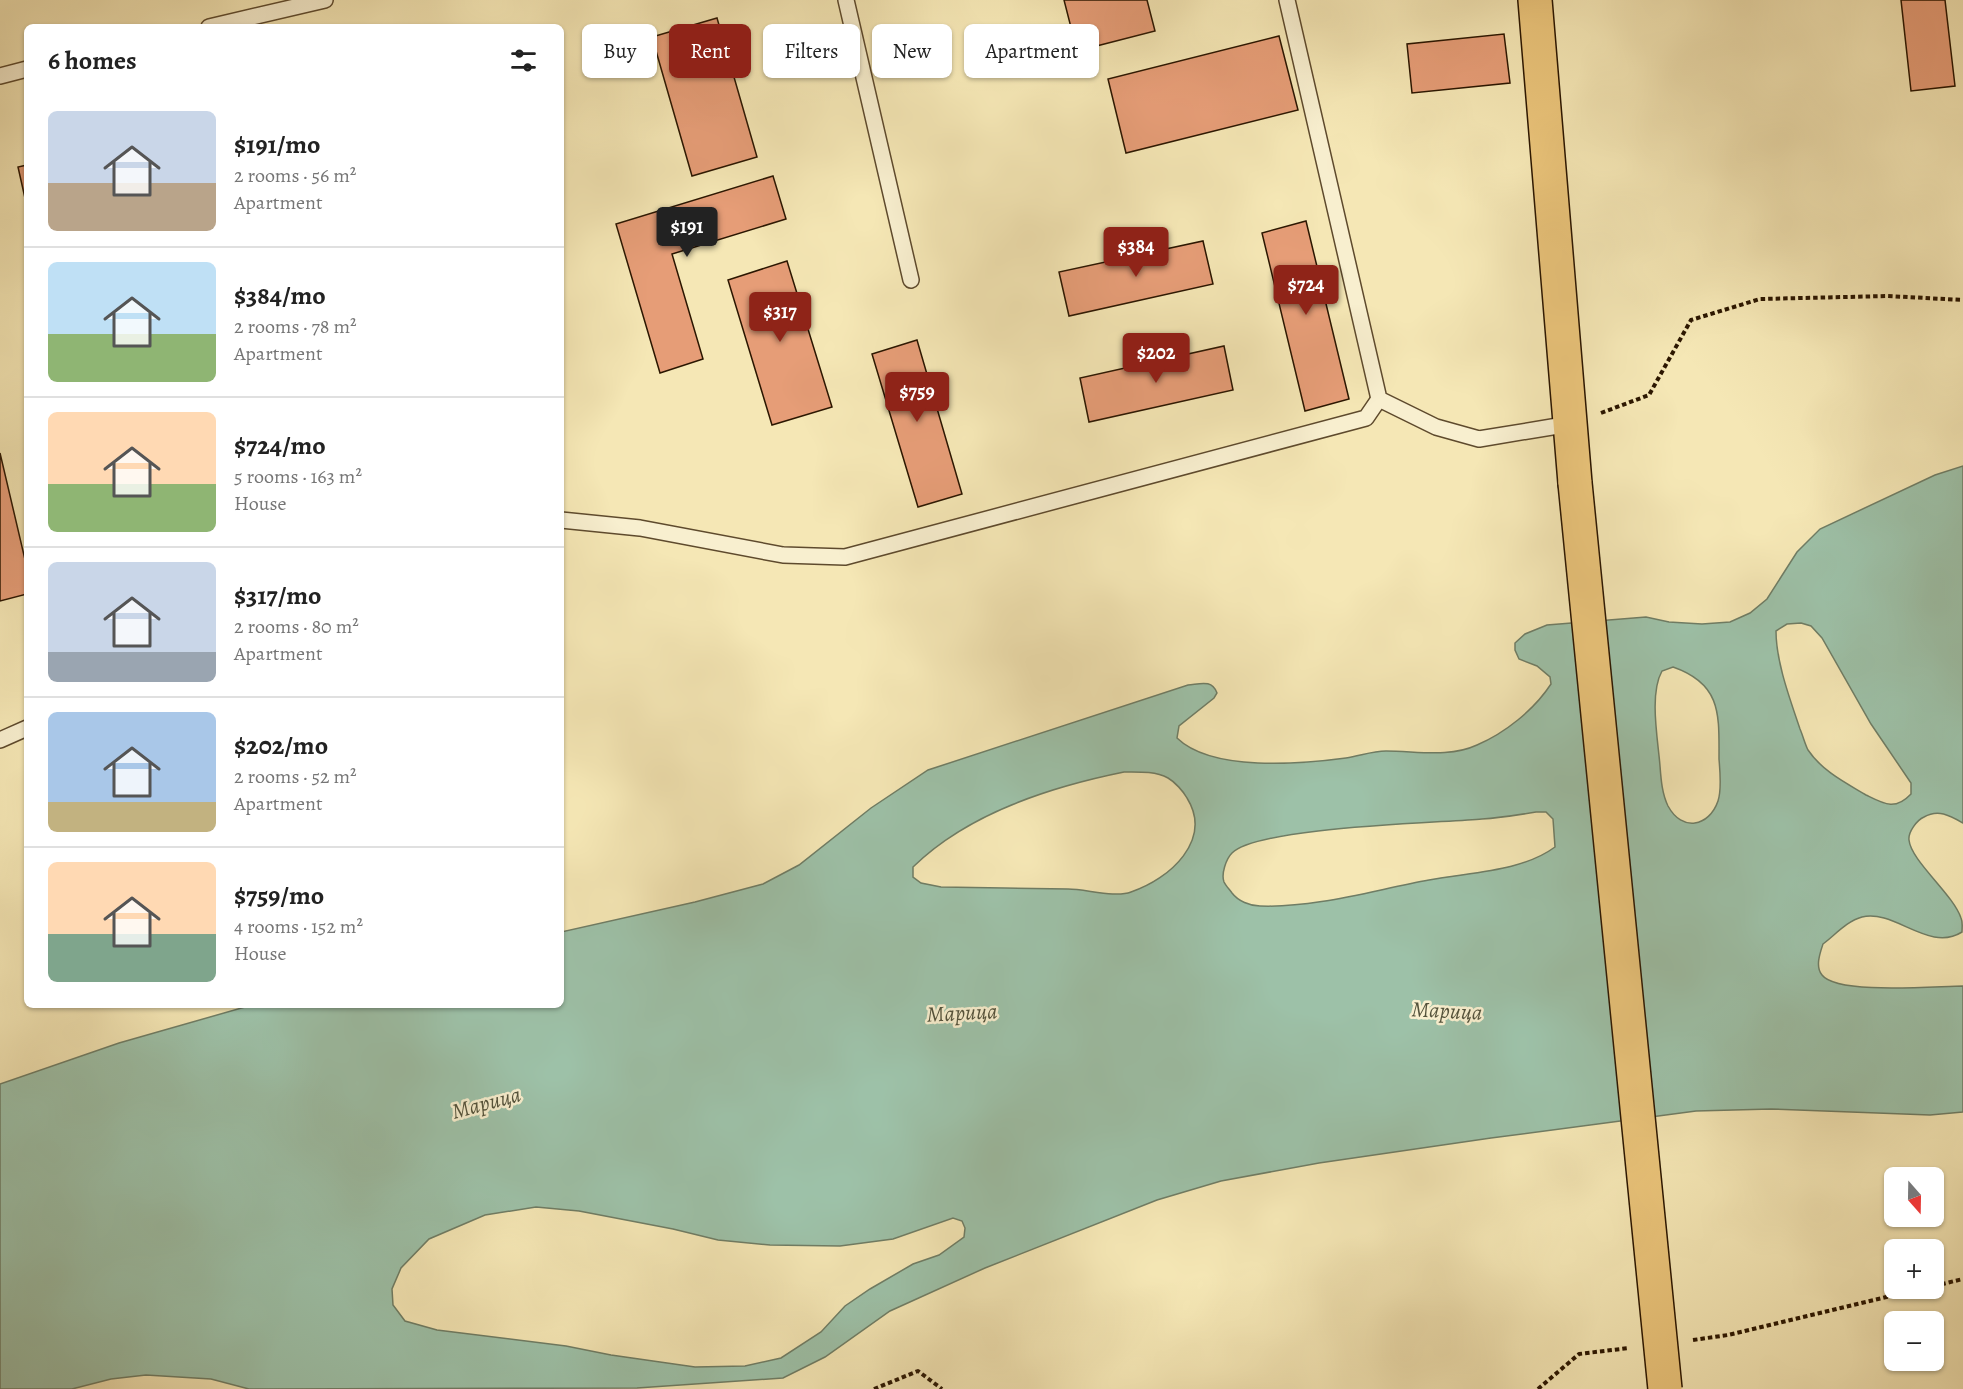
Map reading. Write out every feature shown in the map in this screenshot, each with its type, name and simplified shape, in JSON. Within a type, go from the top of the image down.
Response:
[{"type":"main road","points":[[1535,0],[1575,483],[1665,1389]]},
{"type":"lane","points":[[222,24],[325,0]]},
{"type":"lane","points":[[846,0],[911,280]]},
{"type":"lane","points":[[564,520],[640,528],[783,555],[845,557],[1366,418],[1378,399],[1287,0]]},
{"type":"lane","points":[[0,76],[24,70]]},
{"type":"lane","points":[[1378,399],[1436,427],[1479,439],[1570,424]]},
{"type":"lane","points":[[0,740],[24,729]]},
{"type":"path","points":[[1570,424],[1649,395],[1691,320],[1760,299],[1888,296],[1963,300]]},
{"type":"path","points":[[1944,1284],[1963,1279]]},
{"type":"path","points":[[1683,1341],[1728,1335],[1884,1298]]},
{"type":"path","points":[[1538,1389],[1580,1354],[1637,1347]]},
{"type":"path","points":[[874,1389],[918,1371],[942,1389]]},
{"type":"water","name":"Марица","points":[[1963,466],[1963,823],[1944,814],[1934,813],[1916,823],[1911,830],[1909,840],[1917,858],[1957,909],[1962,921],[1962,932],[1950,937],[1937,937],[1887,919],[1874,916],[1862,917],[1846,925],[1823,944],[1818,964],[1822,975],[1831,981],[1847,985],[1888,988],[1963,986],[1963,1112],[1930,1115],[1771,1109],[1696,1111],[1319,1163],[1221,1181],[1157,1200],[985,1268],[890,1311],[825,1357],[783,1378],[637,1388],[249,1389],[211,1379],[146,1375],[111,1379],[72,1389],[0,1389],[0,1084],[119,1043],[242,1008],[564,1008],[564,931],[763,884],[799,865],[871,808],[928,770],[1188,685],[1209,684],[1217,693],[1214,698],[1179,726],[1177,738],[1192,749],[1212,756],[1234,761],[1282,763],[1346,758],[1381,751],[1444,753],[1466,749],[1488,740],[1518,720],[1551,684],[1550,677],[1537,666],[1519,659],[1515,643],[1525,634],[1547,625],[1646,617],[1669,622],[1702,624],[1730,622],[1750,613],[1767,599],[1797,552],[1820,529],[1935,475]],"holes":[[[1801,623],[1811,626],[1822,638],[1871,724],[1911,783],[1911,794],[1900,803],[1889,804],[1866,795],[1827,770],[1808,750],[1781,668],[1776,631],[1787,624]],[[1673,667],[1701,682],[1709,692],[1714,703],[1719,728],[1718,801],[1708,816],[1695,823],[1680,820],[1674,814],[1668,806],[1661,781],[1656,731],[1656,692],[1662,671]],[[1124,772],[1146,772],[1168,778],[1187,798],[1194,814],[1195,829],[1191,843],[1183,856],[1173,868],[1146,886],[1124,894],[1109,894],[1075,889],[941,887],[921,883],[913,877],[913,867],[935,848],[984,817],[1039,794]],[[1546,812],[1553,819],[1555,847],[1527,862],[1495,870],[1429,880],[1324,901],[1281,906],[1256,906],[1244,902],[1235,896],[1223,879],[1225,867],[1232,853],[1248,844],[1276,837],[1350,828],[1489,819]],[[536,1207],[579,1211],[718,1240],[770,1245],[840,1246],[893,1239],[953,1218],[962,1221],[965,1228],[964,1237],[939,1255],[913,1264],[870,1289],[845,1306],[821,1332],[781,1358],[745,1366],[695,1367],[566,1346],[437,1330],[405,1321],[393,1305],[392,1289],[401,1268],[429,1239],[485,1215]]]},
{"type":"building","points":[[1064,0],[1147,0],[1155,31],[1099,45],[1099,24],[1070,24]]},
{"type":"building","points":[[1901,0],[1945,0],[1955,86],[1911,91]]},
{"type":"building","points":[[717,18],[719,24],[696,24]]},
{"type":"building","points":[[669,32],[669,78],[734,78],[757,157],[692,176],[657,54],[657,36]]},
{"type":"building","points":[[1504,34],[1510,83],[1412,93],[1407,44]]},
{"type":"building","points":[[1279,36],[1298,110],[1126,153],[1108,79]]},
{"type":"building","points":[[24,166],[24,194],[18,167]]},
{"type":"building","points":[[773,176],[786,219],[672,254],[703,359],[660,373],[616,224]]},
{"type":"building","points":[[1306,221],[1349,399],[1305,411],[1262,233]]},
{"type":"building","points":[[1203,241],[1213,284],[1069,316],[1059,272]]},
{"type":"building","points":[[787,261],[832,407],[772,425],[728,280]]},
{"type":"building","points":[[917,340],[962,494],[918,507],[872,354]]},
{"type":"building","points":[[1224,346],[1233,390],[1089,422],[1080,378]]},
{"type":"building","points":[[0,453],[24,555],[24,595],[0,601]]}]
